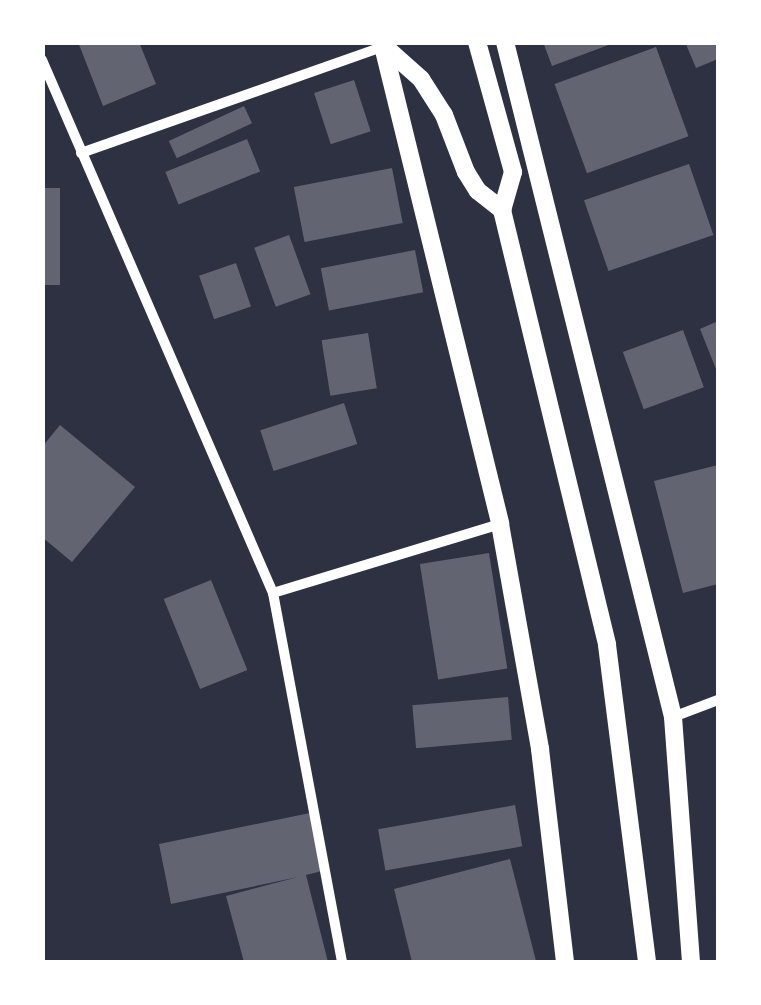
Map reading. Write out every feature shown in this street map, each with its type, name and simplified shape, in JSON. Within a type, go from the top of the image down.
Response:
[{"type":"street","points":[[477,42],[513,172],[502,210],[607,645],[648,962]]},
{"type":"street","points":[[506,42],[673,717],[692,962]]},
{"type":"street","points":[[383,44],[421,79],[444,116],[466,172],[478,190],[502,210]]},
{"type":"street","points":[[81,153],[383,44]]},
{"type":"street","points":[[383,44],[500,524],[540,749],[564,962]]},
{"type":"street","points":[[42,60],[273,592],[342,962]]},
{"type":"street","points":[[273,592],[500,524]]},
{"type":"street","points":[[673,717],[718,700]]},
{"type":"building","points":[[78,42],[139,42],[156,84],[103,106]]},
{"type":"building","points":[[543,42],[614,42],[614,43],[552,66]]},
{"type":"building","points":[[685,42],[718,42],[718,59],[696,68]]},
{"type":"building","points":[[656,47],[688,136],[587,173],[555,84]]},
{"type":"building","points":[[354,80],[371,131],[331,144],[314,93]]},
{"type":"building","points":[[244,106],[252,123],[177,158],[169,141]]},
{"type":"building","points":[[247,139],[260,171],[179,204],[165,172]]},
{"type":"building","points":[[689,164],[713,235],[608,271],[584,200]]},
{"type":"building","points":[[392,168],[403,223],[305,242],[294,187]]},
{"type":"building","points":[[42,188],[60,188],[60,285],[42,285]]},
{"type":"building","points":[[289,235],[311,294],[276,307],[254,248]]},
{"type":"building","points":[[415,250],[423,292],[329,311],[321,268]]},
{"type":"building","points":[[236,263],[251,306],[214,319],[199,276]]},
{"type":"building","points":[[718,321],[718,374],[700,329]]},
{"type":"building","points":[[683,330],[704,387],[644,409],[623,352]]},
{"type":"building","points":[[368,333],[377,388],[330,396],[322,340]]},
{"type":"building","points":[[344,403],[357,444],[274,471],[260,430]]},
{"type":"building","points":[[60,425],[135,487],[72,562],[42,537],[42,447]]},
{"type":"building","points":[[718,465],[718,584],[683,593],[654,481]]},
{"type":"building","points":[[489,553],[507,669],[438,680],[420,564]]},
{"type":"building","points":[[211,580],[247,670],[200,689],[164,599]]},
{"type":"building","points":[[508,697],[512,740],[416,748],[412,705]]},
{"type":"building","points":[[515,805],[522,846],[385,870],[378,829]]},
{"type":"building","points":[[310,813],[322,871],[306,875],[328,962],[244,962],[226,896],[298,877],[171,904],[159,844]]},
{"type":"building","points":[[510,859],[536,961],[412,962],[394,889]]}]
